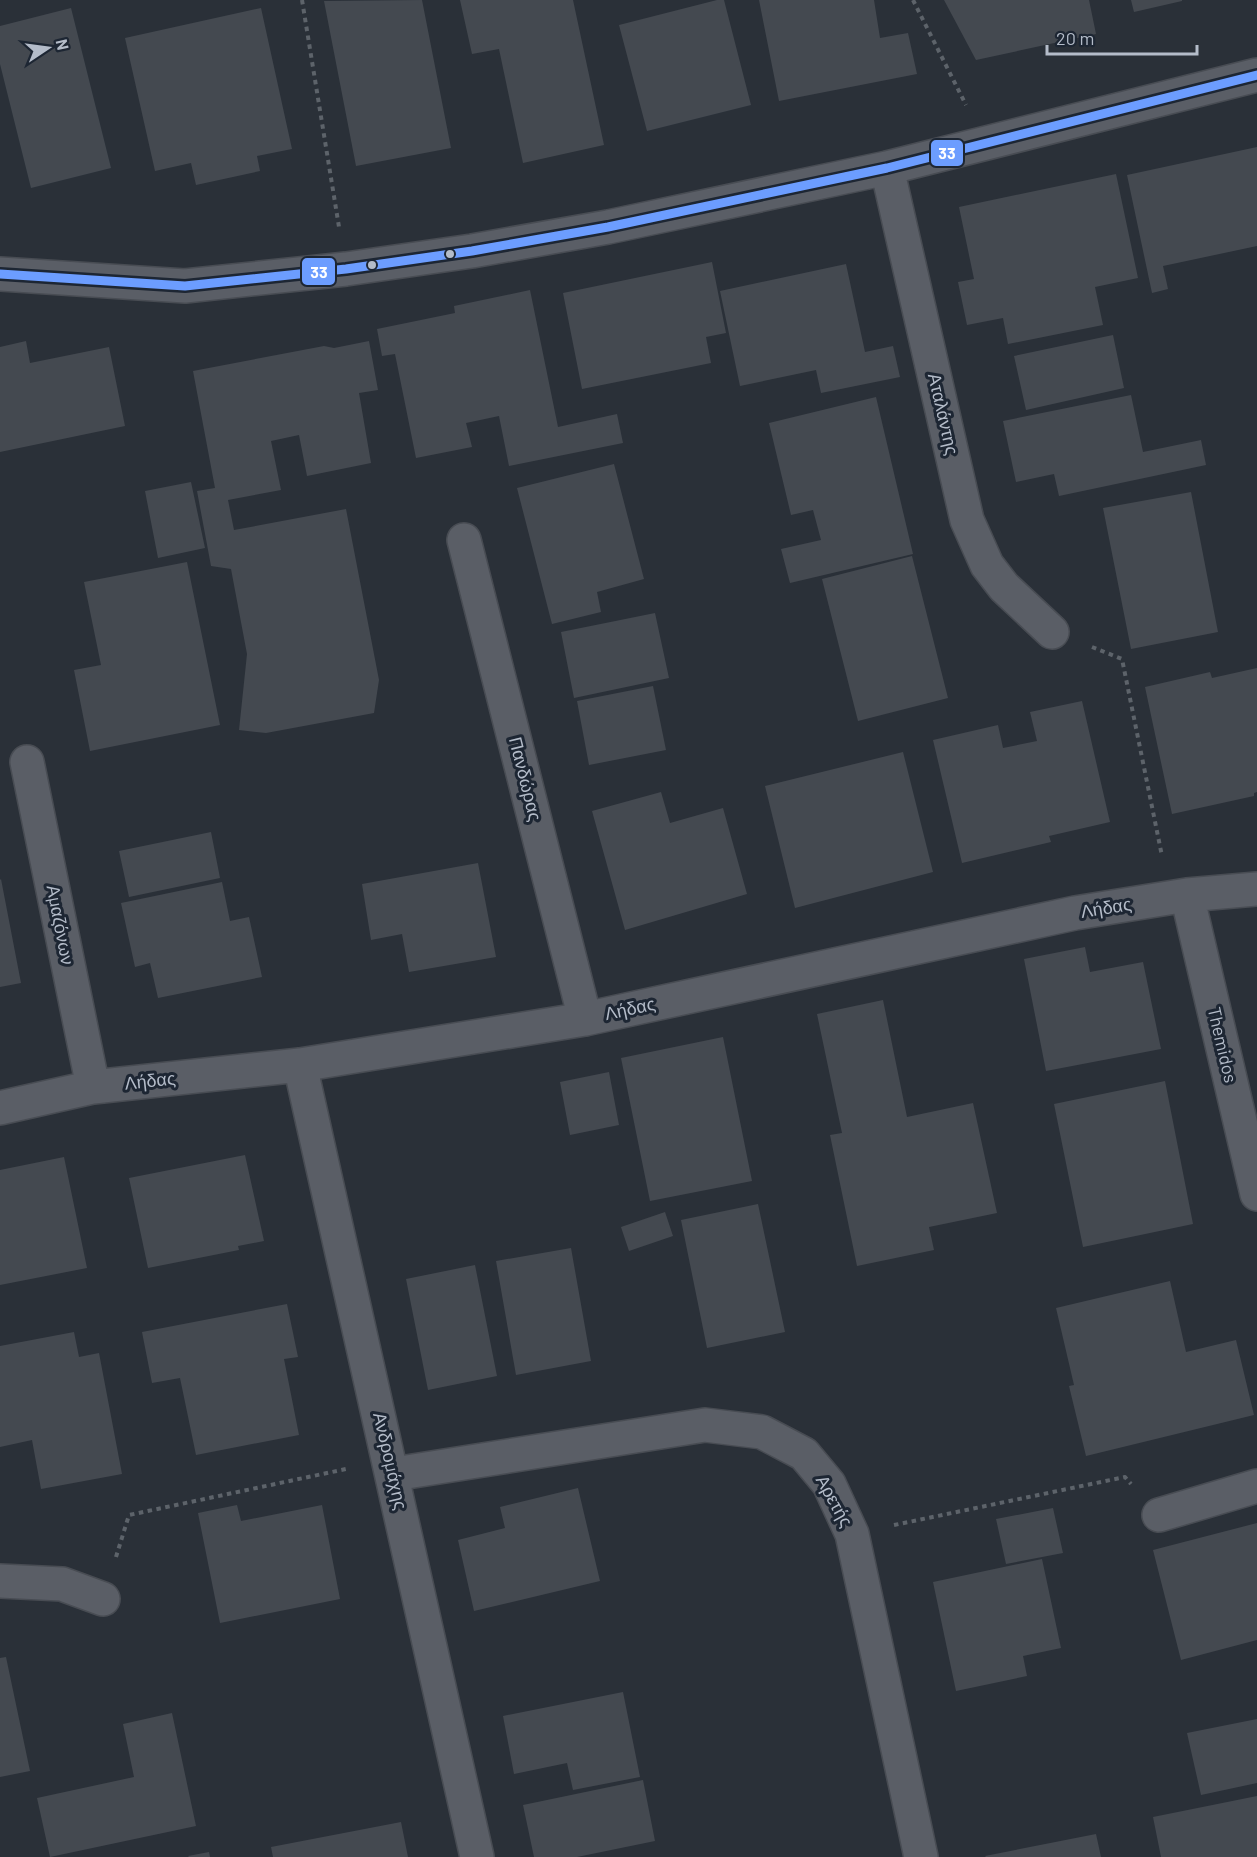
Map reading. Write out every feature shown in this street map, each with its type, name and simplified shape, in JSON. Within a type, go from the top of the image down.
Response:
[{"type":"street","points":[[0,274],[184,286],[346,269],[608,227],[886,168],[1257,75]]},
{"type":"street","name":"Αταλάντης","points":[[886,168],[967,520],[987,565],[1004,587],[1052,632]]},
{"type":"street","name":"Πανδώρας","points":[[464,540],[585,1019]]},
{"type":"street","name":"Αμαζόνων","points":[[27,762],[93,1087]]},
{"type":"street","name":"Λήδας","points":[[0,1107],[93,1087],[300,1065],[585,1019],[1075,913],[1178,896],[1257,890]]},
{"type":"street","name":"Themidos","points":[[1178,896],[1257,1194]]},
{"type":"street","name":"Ανδρομάχης","points":[[300,1065],[392,1467],[477,1857]]},
{"type":"street","name":"Αρετής","points":[[392,1467],[705,1425],[762,1432],[804,1454],[829,1484],[852,1534],[921,1857]]},
{"type":"street","points":[[1159,1515],[1257,1486]]},
{"type":"street","points":[[0,1581],[62,1584],[102,1599]]},
{"type":"path","points":[[302,0],[346,269]]},
{"type":"path","points":[[913,0],[986,143]]},
{"type":"path","points":[[1052,632],[1122,659],[1178,896]]},
{"type":"path","points":[[102,1599],[129,1515],[392,1467]]},
{"type":"path","points":[[852,1534],[1125,1477],[1159,1515]]},
{"type":"building","points":[[422,0],[451,148],[356,166],[324,1]]},
{"type":"building","points":[[460,0],[573,0],[604,145],[523,163],[499,49],[472,54]]},
{"type":"building","points":[[724,0],[751,105],[647,131],[619,25]]},
{"type":"building","points":[[759,0],[874,0],[880,38],[908,33],[917,74],[779,101]]},
{"type":"building","points":[[944,0],[1089,0],[1096,34],[976,60]]},
{"type":"building","points":[[1131,0],[1182,0],[1182,1],[1134,12]]},
{"type":"building","points":[[71,8],[111,168],[31,188],[0,64],[0,26]]},
{"type":"building","points":[[261,8],[292,149],[257,156],[260,171],[196,185],[191,163],[155,171],[125,38]]},
{"type":"building","points":[[1257,147],[1257,246],[1163,266],[1168,289],[1152,293],[1127,175]]},
{"type":"building","points":[[1116,174],[1138,278],[1095,287],[1103,325],[1008,344],[1003,318],[967,325],[958,282],[974,279],[959,207]]},
{"type":"building","points":[[712,262],[726,333],[706,337],[711,363],[582,389],[563,293]]},
{"type":"building","points":[[846,264],[865,352],[893,346],[900,377],[821,393],[816,370],[740,386],[720,291]]},
{"type":"building","points":[[530,290],[558,427],[617,414],[623,443],[509,466],[499,416],[466,423],[472,447],[416,458],[395,354],[382,356],[377,329],[455,313],[454,306]]},
{"type":"building","points":[[1113,335],[1124,388],[1026,410],[1014,356]]},
{"type":"building","points":[[26,341],[30,363],[109,347],[125,426],[0,452],[0,347]]},
{"type":"building","points":[[369,341],[378,390],[359,393],[371,463],[307,476],[299,435],[271,441],[281,490],[228,500],[234,530],[346,509],[379,680],[374,713],[266,733],[239,730],[247,654],[231,569],[211,566],[197,491],[215,488],[193,371],[324,346],[334,348]]},
{"type":"building","points":[[1131,395],[1143,452],[1201,440],[1206,465],[1059,496],[1054,474],[1016,482],[1003,421]]},
{"type":"building","points":[[876,397],[913,554],[790,583],[781,549],[821,540],[813,510],[791,515],[769,423]]},
{"type":"building","points":[[614,464],[644,579],[597,592],[601,612],[552,624],[517,488]]},
{"type":"building","points":[[191,482],[205,548],[158,558],[145,491]]},
{"type":"building","points":[[1191,492],[1218,632],[1131,649],[1103,508]]},
{"type":"building","points":[[912,556],[948,698],[858,721],[822,579]]},
{"type":"building","points":[[187,562],[220,725],[90,751],[74,670],[101,665],[84,582]]},
{"type":"building","points":[[655,613],[669,678],[574,698],[561,632]]},
{"type":"building","points":[[1257,668],[1257,792],[1254,796],[1172,814],[1145,687],[1210,672],[1212,678]]},
{"type":"building","points":[[653,686],[666,750],[589,765],[577,701]]},
{"type":"building","points":[[1082,701],[1110,822],[1049,836],[1051,842],[962,863],[933,740],[998,725],[1003,748],[1037,741],[1030,712]]},
{"type":"building","points":[[903,752],[933,872],[795,908],[765,786]]},
{"type":"building","points":[[661,792],[670,823],[723,808],[747,894],[625,930],[592,811]]},
{"type":"building","points":[[211,832],[220,878],[129,897],[119,851]]},
{"type":"building","points":[[478,863],[496,957],[409,972],[402,934],[371,940],[362,884]]},
{"type":"building","points":[[0,880],[21,983],[0,987]]},
{"type":"building","points":[[222,882],[230,921],[249,917],[262,977],[158,998],[150,963],[135,967],[121,903]]},
{"type":"building","points":[[1085,947],[1090,972],[1143,962],[1161,1049],[1046,1071],[1024,959]]},
{"type":"building","points":[[883,1000],[907,1117],[973,1103],[997,1213],[929,1227],[934,1250],[857,1266],[830,1135],[842,1133],[817,1014]]},
{"type":"building","points":[[723,1037],[752,1181],[650,1201],[621,1058]]},
{"type":"building","points":[[609,1072],[619,1125],[570,1135],[560,1082]]},
{"type":"building","points":[[1165,1081],[1193,1224],[1083,1247],[1054,1104]]},
{"type":"building","points":[[245,1155],[264,1241],[238,1246],[239,1250],[148,1268],[129,1178]]},
{"type":"building","points":[[64,1157],[87,1268],[0,1285],[0,1170]]},
{"type":"building","points":[[758,1204],[785,1332],[707,1348],[681,1220]]},
{"type":"building","points":[[665,1212],[673,1236],[629,1251],[621,1227]]},
{"type":"building","points":[[571,1248],[591,1361],[516,1375],[496,1261]]},
{"type":"building","points":[[475,1265],[497,1376],[428,1390],[406,1279]]},
{"type":"building","points":[[1170,1281],[1186,1352],[1236,1340],[1254,1415],[1086,1456],[1069,1386],[1074,1385],[1056,1308]]},
{"type":"building","points":[[287,1304],[298,1357],[284,1359],[299,1435],[196,1455],[180,1378],[152,1383],[142,1332]]},
{"type":"building","points":[[74,1332],[79,1357],[99,1353],[122,1474],[41,1489],[32,1440],[0,1447],[0,1346]]},
{"type":"building","points":[[578,1488],[600,1581],[474,1611],[458,1540],[505,1528],[500,1507]]},
{"type":"building","points":[[237,1505],[241,1521],[322,1505],[340,1599],[220,1623],[198,1513]]},
{"type":"building","points":[[1053,1508],[1063,1553],[1006,1564],[996,1519]]},
{"type":"building","points":[[1257,1523],[1257,1640],[1181,1660],[1153,1550]]},
{"type":"building","points":[[1042,1559],[1061,1648],[1023,1656],[1027,1676],[956,1691],[933,1582]]},
{"type":"building","points":[[6,1657],[30,1771],[0,1777],[0,1658]]},
{"type":"building","points":[[623,1692],[640,1777],[573,1790],[567,1763],[514,1774],[503,1716]]},
{"type":"building","points":[[172,1713],[196,1826],[50,1857],[37,1798],[134,1777],[123,1724]]},
{"type":"building","points":[[1257,1719],[1257,1783],[1201,1795],[1187,1733]]},
{"type":"building","points":[[643,1780],[655,1841],[577,1857],[534,1857],[523,1805]]},
{"type":"building","points":[[1257,1796],[1257,1857],[1161,1857],[1153,1817]]},
{"type":"building","points":[[401,1822],[408,1857],[273,1857],[271,1847]]},
{"type":"building","points":[[1096,1834],[1101,1857],[985,1856]]},
{"type":"building","points":[[209,1852],[210,1857],[188,1856]]},
{"type":"transit line","name":"33","points":[[0,274],[185,286],[346,269],[472,251],[608,227],[887,168],[1257,75]]}]
